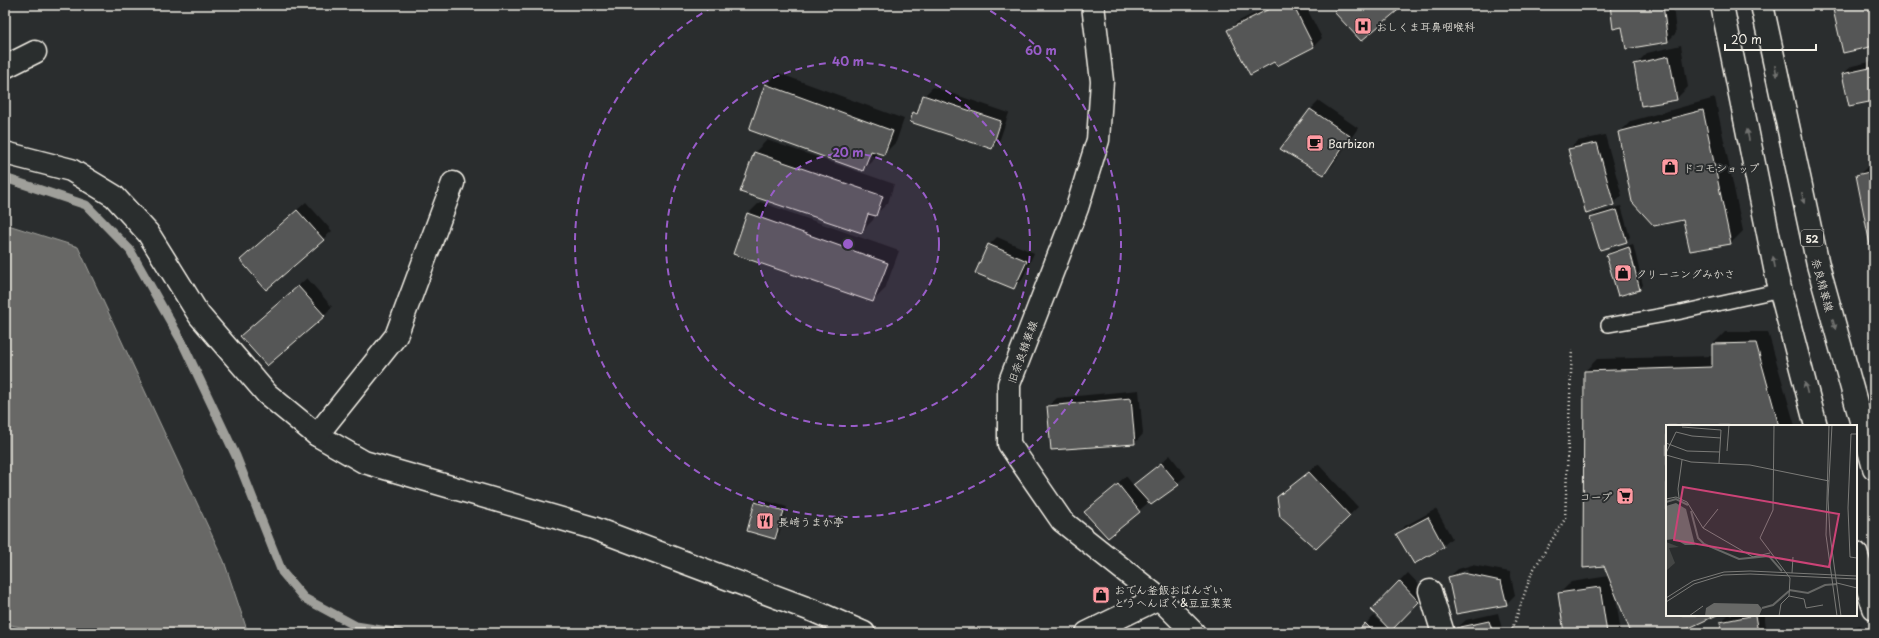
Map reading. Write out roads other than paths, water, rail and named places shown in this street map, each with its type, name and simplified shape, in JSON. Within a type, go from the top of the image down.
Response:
[{"type":"street","name":"旧奈良精華線","points":[[1093,5],[1102,80],[1098,140],[1078,208],[1009,384],[1009,444],[1062,521],[1159,598],[1194,633]]},
{"type":"street","points":[[1722,5],[1776,273],[1816,425]]},
{"type":"street","name":"奈良精華線","points":[[1762,5],[1818,265],[1874,468]]},
{"type":"street","points":[[5,66],[35,52]]},
{"type":"street","points":[[5,153],[71,170],[114,196],[148,233],[199,315],[268,394],[317,435],[364,462],[593,528],[814,611],[864,633]]},
{"type":"street","points":[[317,435],[396,336],[453,183]]},
{"type":"street","points":[[1857,556],[1874,608]]},
{"type":"street","points":[[1430,590],[1442,633]]},
{"type":"street","points":[[1087,633],[1159,598]]},
{"type":"lane","points":[[1608,325],[1681,312],[1781,290]]},
{"type":"waterway","points":[[5,178],[86,205],[130,250],[182,342],[236,456],[282,572],[304,598],[356,626],[400,633]]},
{"type":"place","name":"おしくま耳鼻咽喉科","points":[[1363,26]]},
{"type":"place","name":"Barbizon","points":[[1315,143]]},
{"type":"place","name":"ドコモショップ","points":[[1670,167]]},
{"type":"place","name":"クリーニングみかさ","points":[[1623,273]]},
{"type":"place","name":"コープ","points":[[1625,496]]},
{"type":"place","name":"長崎うまか亭","points":[[765,521]]},
{"type":"place","name":"おでん釜飯おばんざい とうへんぼく&豆豆菜菜","points":[[1101,595]]}]
